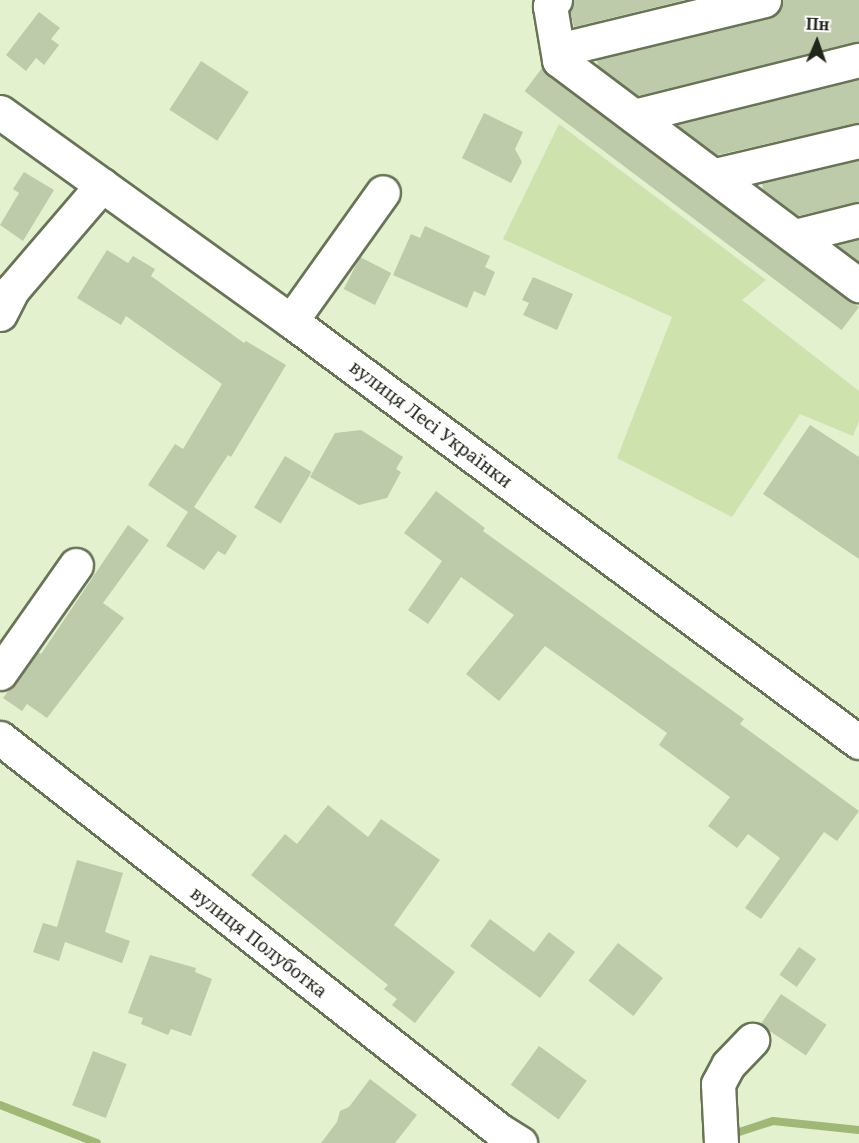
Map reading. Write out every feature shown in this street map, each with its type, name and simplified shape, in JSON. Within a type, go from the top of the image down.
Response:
[{"type":"street","points":[[555,0],[550,6],[559,60],[859,285]]},
{"type":"street","points":[[558,50],[764,0]]},
{"type":"street","points":[[634,116],[859,60]]},
{"type":"street","name":"вулиця Лесі Українки","points":[[0,112],[291,321],[859,742]]},
{"type":"street","points":[[715,176],[859,141]]},
{"type":"street","points":[[0,314],[13,289],[102,185]]},
{"type":"street","points":[[291,321],[383,192]]},
{"type":"street","points":[[795,236],[859,220]]},
{"type":"street","points":[[0,674],[76,565]]},
{"type":"street","name":"вулиця Полуботка","points":[[0,738],[499,1130],[520,1143]]},
{"type":"street","points":[[721,1143],[718,1084],[728,1065],[752,1040]]},
{"type":"green space","points":[[559,124],[766,280],[742,300],[859,391],[859,421],[853,436],[800,414],[732,517],[617,458],[672,317],[503,239]]},
{"type":"building","points":[[573,0],[685,0],[574,27],[570,11]]},
{"type":"building","points":[[782,0],[859,0],[859,42],[638,96],[598,66],[597,60],[768,18],[777,13]]},
{"type":"building","points":[[39,12],[60,28],[51,39],[59,45],[44,65],[36,58],[26,71],[6,55]]},
{"type":"building","points":[[201,61],[249,92],[217,141],[169,110]]},
{"type":"building","points":[[542,68],[859,307],[842,330],[525,91]]},
{"type":"building","points":[[859,79],[859,123],[717,155],[677,125]]},
{"type":"building","points":[[484,113],[523,132],[515,149],[522,162],[511,183],[462,158]]},
{"type":"building","points":[[859,160],[859,202],[798,216],[763,190],[762,183]]},
{"type":"building","points":[[24,172],[54,190],[23,241],[0,225],[19,193],[13,189]]},
{"type":"building","points":[[425,226],[490,256],[485,267],[495,272],[485,296],[474,291],[467,308],[393,275],[411,234],[420,238]]},
{"type":"building","points":[[859,239],[859,262],[837,245]]},
{"type":"building","points":[[107,250],[128,263],[133,256],[155,269],[151,276],[244,343],[246,341],[286,365],[231,457],[228,455],[194,507],[237,536],[225,555],[218,551],[204,570],[166,546],[188,512],[148,485],[175,444],[183,449],[222,384],[126,316],[121,325],[77,298]]},
{"type":"building","points":[[360,257],[391,273],[375,305],[344,289]]},
{"type":"building","points":[[533,277],[573,294],[557,330],[523,315],[529,303],[522,300]]},
{"type":"building","points":[[810,425],[859,457],[859,559],[763,494]]},
{"type":"building","points":[[361,430],[403,457],[396,469],[401,472],[387,498],[359,505],[310,477],[335,433]]},
{"type":"building","points":[[285,456],[312,472],[281,523],[254,507]]},
{"type":"building","points":[[436,491],[485,528],[483,531],[744,719],[740,724],[859,811],[837,841],[824,832],[761,919],[745,908],[780,858],[748,834],[737,848],[708,826],[730,797],[659,745],[667,733],[545,646],[499,701],[466,674],[514,615],[461,577],[428,624],[408,610],[442,561],[404,533]]},
{"type":"building","points":[[128,525],[149,540],[103,603],[124,618],[47,718],[27,704],[22,711],[3,698],[38,652],[41,654]]},
{"type":"building","points":[[328,805],[368,837],[381,819],[440,860],[394,925],[455,972],[415,1023],[392,1005],[397,999],[384,989],[388,985],[251,875],[285,834],[297,844]]},
{"type":"building","points":[[77,860],[123,873],[105,932],[130,941],[122,963],[65,942],[59,961],[33,952],[43,923],[57,927]]},
{"type":"building","points":[[490,919],[534,952],[549,932],[575,952],[540,998],[470,946]]},
{"type":"building","points":[[618,943],[663,978],[633,1016],[588,981]]},
{"type":"building","points":[[799,947],[816,959],[797,987],[779,975]]},
{"type":"building","points":[[150,955],[196,968],[195,972],[212,979],[191,1036],[171,1029],[168,1035],[141,1024],[143,1018],[128,1013]]},
{"type":"building","points":[[781,994],[827,1025],[806,1055],[760,1025]]},
{"type":"building","points":[[539,1046],[587,1081],[559,1120],[511,1085]]},
{"type":"building","points":[[93,1051],[127,1064],[106,1118],[72,1105]]},
{"type":"building","points":[[370,1079],[417,1115],[395,1143],[321,1143],[337,1122],[340,1111],[349,1107]]},
{"type":"waterway","points":[[0,1105],[97,1143]]},
{"type":"waterway","points":[[727,1136],[773,1121],[859,1130]]}]
